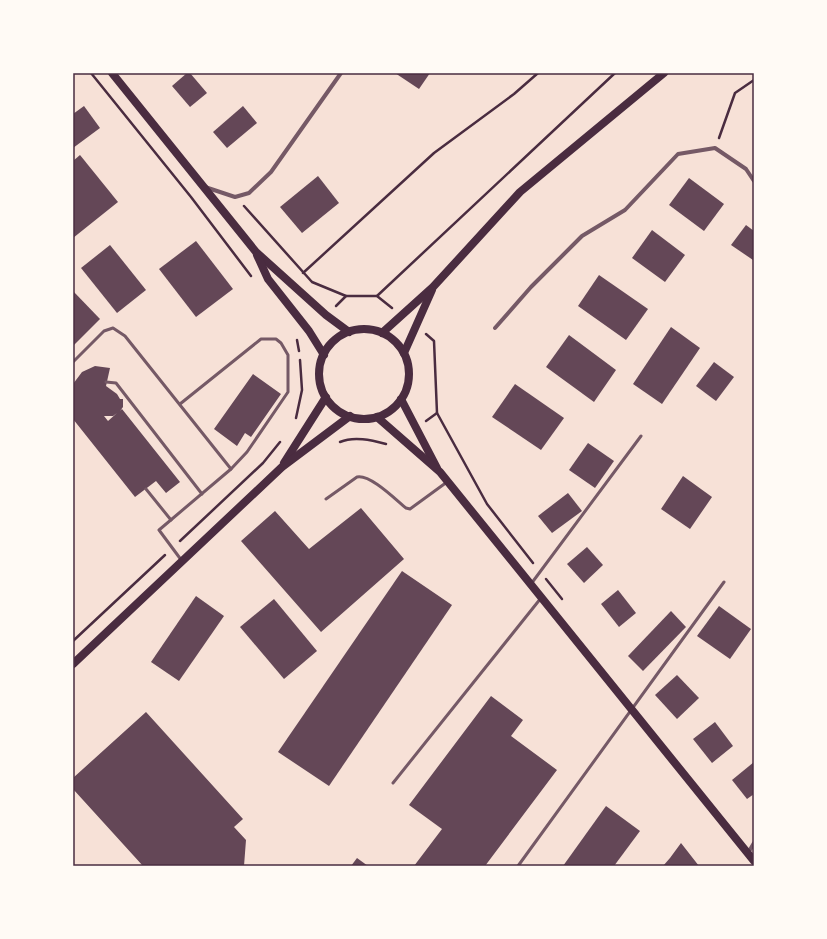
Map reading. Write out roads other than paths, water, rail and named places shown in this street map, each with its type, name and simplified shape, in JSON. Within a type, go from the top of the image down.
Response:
[{"type":"main road","points":[[112,73],[256,252],[326,315],[349,332]]},
{"type":"main road","points":[[382,333],[433,287],[520,192],[664,73]]},
{"type":"main road","points":[[256,252],[268,280],[309,331],[324,355]]},
{"type":"main road","points":[[404,353],[433,287]]},
{"type":"main road","points":[[365,330],[382,333],[390,338],[404,353],[409,376],[408,385],[401,399],[386,413],[377,417],[359,419],[350,416],[332,406],[322,389],[319,372],[324,355],[334,341],[349,332],[365,330]]},
{"type":"main road","points":[[282,467],[326,397]]},
{"type":"main road","points":[[401,399],[440,472],[447,482],[754,861]]},
{"type":"main road","points":[[73,664],[282,467],[350,416]]},
{"type":"main road","points":[[377,417],[440,472]]},
{"type":"street","points":[[204,187],[236,197],[249,193],[271,172],[341,73]]},
{"type":"street","points":[[495,328],[530,287],[582,236],[625,210],[678,154],[715,148],[746,170],[754,181]]},
{"type":"street","points":[[748,854],[754,843]]},
{"type":"lane","points":[[73,362],[104,331],[113,328],[125,336],[231,469]]},
{"type":"lane","points":[[180,404],[261,339],[270,338],[276,340],[281,343],[288,355],[288,392],[247,452],[231,469],[159,530],[182,561]]},
{"type":"lane","points":[[106,382],[116,383],[202,494]]},
{"type":"lane","points":[[530,586],[641,436]]},
{"type":"lane","points":[[326,499],[357,477],[362,476],[370,480],[406,508],[410,509],[447,482]]},
{"type":"lane","points":[[146,489],[171,520]]},
{"type":"lane","points":[[518,866],[632,711],[724,582]]},
{"type":"lane","points":[[393,783],[541,598]]}]
